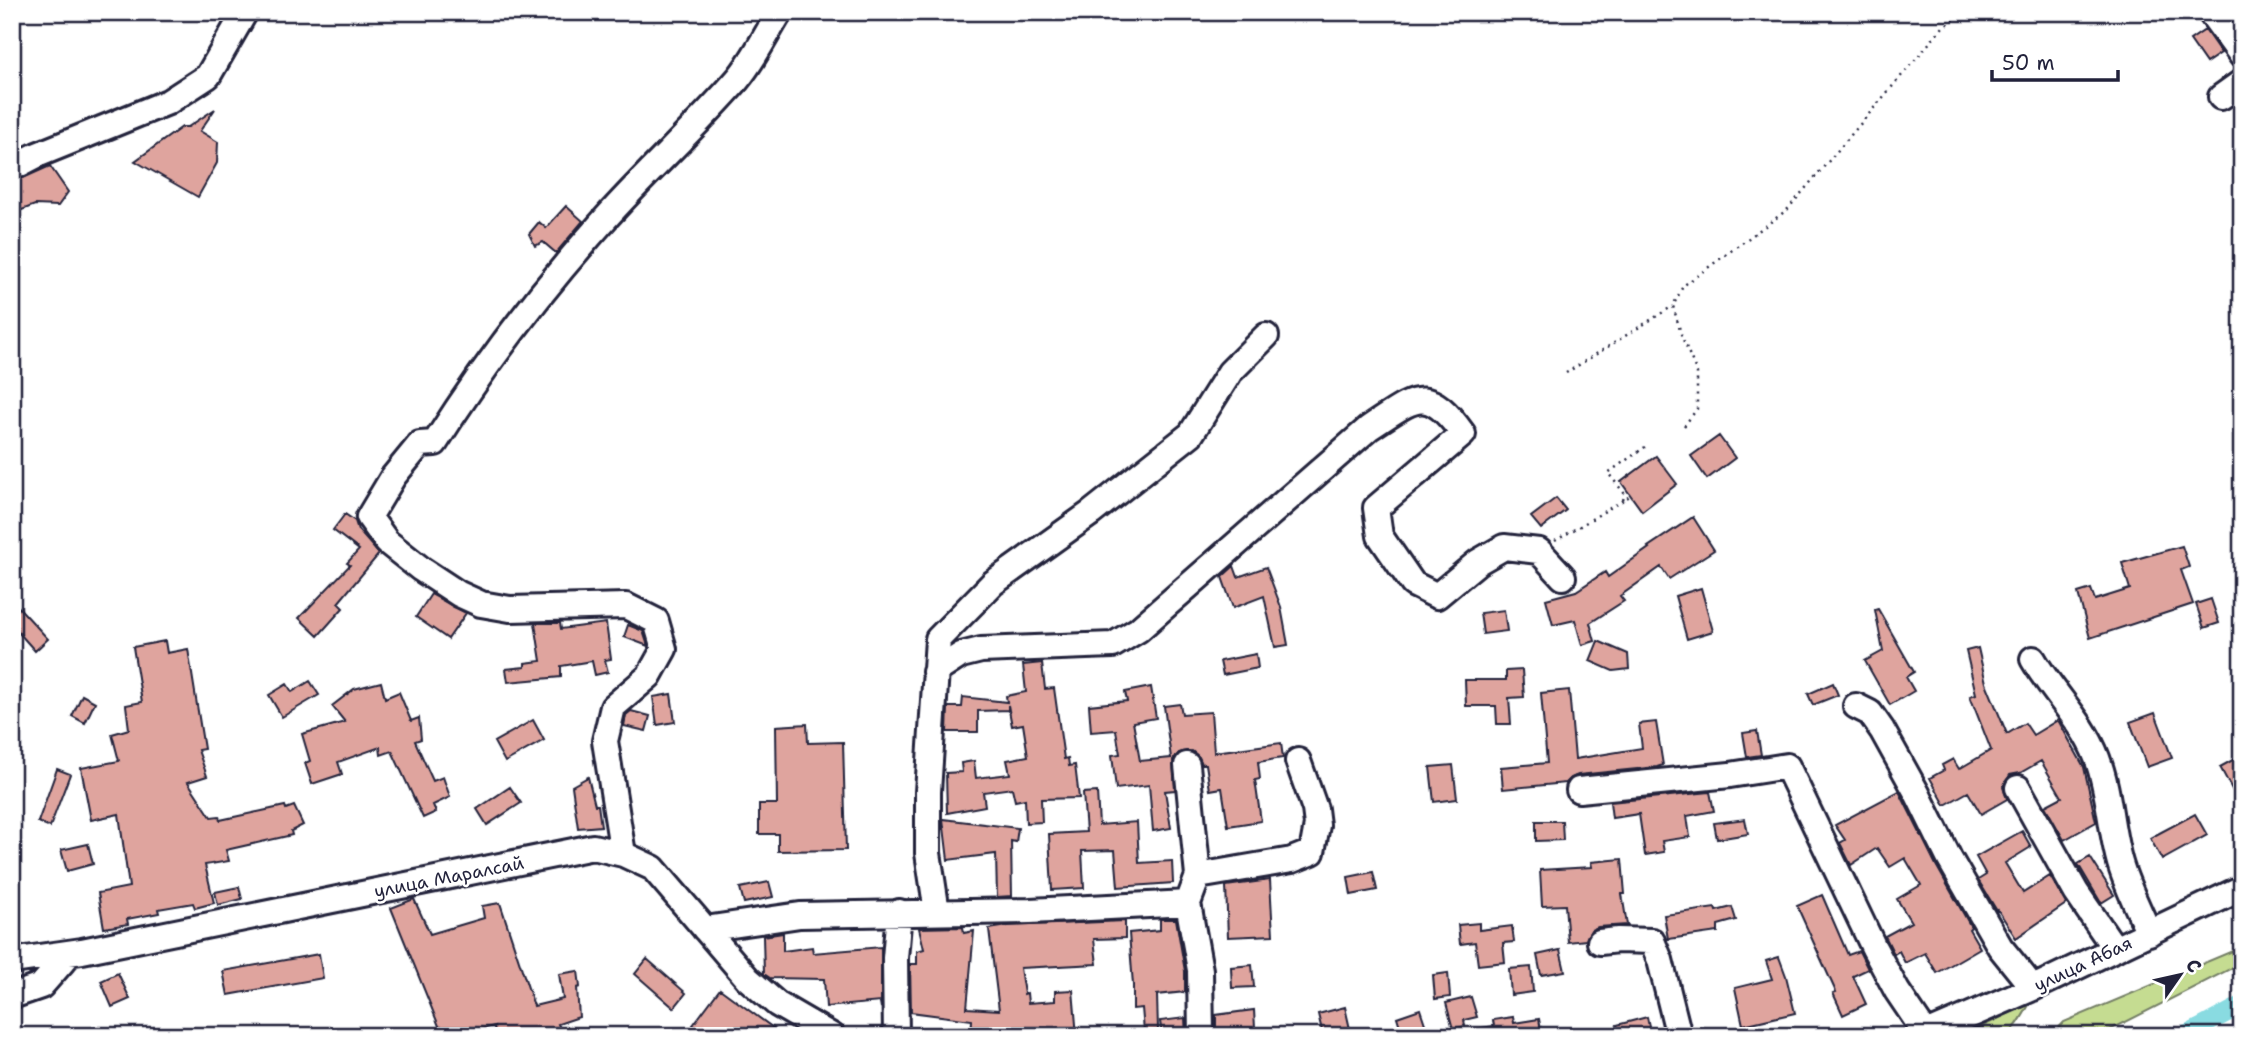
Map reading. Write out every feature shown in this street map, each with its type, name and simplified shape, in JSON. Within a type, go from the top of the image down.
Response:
[{"type":"street","points":[[12,168],[49,150],[168,102],[208,76],[245,12]]},
{"type":"street","points":[[623,854],[606,741],[613,707],[649,676],[664,649],[656,621],[626,606],[510,608],[481,604],[459,594],[421,569],[387,542],[369,517],[393,477],[420,444],[435,443],[506,338],[550,282],[605,218],[739,78],[780,12]]},
{"type":"street","points":[[2210,12],[2242,56]]},
{"type":"street","points":[[2221,97],[2242,82]]},
{"type":"street","points":[[937,912],[928,853],[928,816],[938,639],[993,583],[1091,513],[1191,434],[1230,372],[1266,335]]},
{"type":"street","points":[[935,672],[961,655],[981,650],[1113,645],[1138,630],[1368,428],[1411,401],[1430,401],[1448,414],[1463,434],[1376,508],[1380,536],[1413,584],[1437,596],[1479,562],[1504,547],[1539,551],[1563,577]]},
{"type":"street","points":[[2033,659],[2070,711],[2097,757],[2109,800],[2120,862],[2149,933]]},
{"type":"street","points":[[1856,706],[1870,713],[1882,730],[1949,858],[2000,947],[2033,988]]},
{"type":"street","points":[[1198,876],[1292,860],[1312,852],[1317,825],[1315,810],[1298,761]]},
{"type":"street","points":[[1187,765],[1198,876],[1188,903],[1200,970],[1201,1036]]},
{"type":"street","points":[[1579,790],[1730,775],[1787,766],[1874,948],[1924,1035]]},
{"type":"street","points":[[2018,788],[2076,892],[2115,949]]},
{"type":"street","name":"улица Маралсай","points":[[12,961],[70,953],[593,847],[623,854],[653,868],[748,979],[767,995],[826,1033]]},
{"type":"street","name":"улица Абая","points":[[1924,1035],[2033,988],[2242,888]]},
{"type":"street","points":[[705,929],[800,915],[1030,911],[1188,903]]},
{"type":"street","points":[[896,1036],[895,958],[899,912]]},
{"type":"street","points":[[1600,942],[1652,941],[1660,960],[1679,1036]]},
{"type":"street","points":[[12,996],[41,986],[70,953]]},
{"type":"path","points":[[1566,373],[1673,306],[1683,286],[1787,210],[1943,27],[1965,12]]},
{"type":"path","points":[[1673,306],[1697,373],[1697,409],[1684,426]]},
{"type":"path","points":[[1623,500],[1625,494],[1608,473],[1645,447]]},
{"type":"path","points":[[1550,544],[1630,496]]},
{"type":"green space","points":[[2242,947],[2242,963],[2098,1036],[2051,1036],[2064,1022]]},
{"type":"green space","points":[[2030,1003],[2016,1025],[2005,1035],[1963,1036]]},
{"type":"building","points":[[2205,30],[2221,53],[2206,63],[2190,40]]},
{"type":"building","points":[[215,109],[200,131],[218,142],[217,163],[198,197],[135,161],[182,127],[188,127]]},
{"type":"building","points":[[50,166],[68,192],[58,206],[35,205],[19,211],[12,201],[12,183]]},
{"type":"building","points":[[566,206],[583,221],[556,253],[543,242],[535,246],[529,234],[539,222],[546,228]]},
{"type":"building","points":[[1719,436],[1735,458],[1707,479],[1691,456]]},
{"type":"building","points":[[1656,456],[1677,484],[1642,511],[1621,482]]},
{"type":"building","points":[[1556,498],[1566,510],[1541,529],[1531,517]]},
{"type":"building","points":[[345,514],[355,521],[358,530],[379,554],[338,603],[343,608],[318,636],[299,618],[350,565],[347,563],[359,550],[333,530]]},
{"type":"building","points":[[1693,517],[1714,550],[1669,579],[1661,567],[1620,596],[1624,601],[1590,623],[1595,641],[1582,645],[1575,620],[1553,625],[1546,599],[1576,591],[1605,572],[1608,577]]},
{"type":"building","points":[[2182,546],[2189,567],[2181,570],[2193,604],[2090,638],[2078,593],[2091,589],[2095,600],[2130,589],[2122,563]]},
{"type":"building","points":[[1234,566],[1238,577],[1266,567],[1281,607],[1288,645],[1275,647],[1264,596],[1233,608],[1222,577]]},
{"type":"building","points":[[1701,588],[1713,631],[1687,639],[1675,596]]},
{"type":"building","points":[[431,594],[466,613],[448,639],[416,617]]},
{"type":"building","points":[[2211,599],[2219,623],[2204,628],[2196,604]]},
{"type":"building","points":[[12,600],[48,639],[35,651],[12,625]]},
{"type":"building","points":[[1878,609],[1914,672],[1906,677],[1914,691],[1890,705],[1865,661],[1883,651],[1875,610]]},
{"type":"building","points":[[1504,610],[1507,631],[1483,634],[1480,613]]},
{"type":"building","points":[[535,623],[560,623],[561,629],[606,623],[611,659],[605,660],[608,672],[595,675],[592,661],[561,666],[561,677],[508,682],[506,669],[525,667],[525,663],[541,661]]},
{"type":"building","points":[[628,625],[643,631],[648,646],[624,637]]},
{"type":"building","points":[[165,641],[167,653],[188,649],[204,749],[198,750],[207,776],[188,782],[211,817],[219,816],[220,820],[294,806],[303,825],[291,831],[292,835],[226,850],[229,861],[205,865],[214,903],[195,908],[193,903],[158,909],[159,913],[127,919],[128,924],[104,928],[98,893],[129,887],[119,814],[91,820],[81,768],[119,761],[112,734],[129,729],[126,705],[142,702],[133,647]]},
{"type":"building","points":[[1598,641],[1628,654],[1629,669],[1613,671],[1590,661]]},
{"type":"building","points":[[1978,648],[1986,683],[2007,734],[2025,723],[2033,735],[2058,720],[2084,767],[2096,822],[2064,840],[2045,806],[2062,797],[2041,761],[2020,773],[2010,775],[2003,787],[2007,799],[1981,814],[1968,792],[1945,805],[1930,778],[1944,770],[1942,765],[1953,759],[1959,769],[1991,750],[1970,696],[1976,694],[1966,651]]},
{"type":"building","points":[[1256,654],[1258,668],[1223,675],[1220,661]]},
{"type":"building","points":[[1042,663],[1045,689],[1054,688],[1064,759],[1068,758],[1069,766],[1075,765],[1079,798],[1041,799],[1042,822],[1026,823],[1025,799],[1015,801],[1012,788],[983,792],[985,806],[947,813],[946,773],[962,772],[961,763],[974,761],[976,778],[1010,774],[1007,760],[1028,756],[1023,724],[1012,726],[1008,705],[1008,710],[978,711],[978,732],[947,732],[948,707],[962,707],[963,697],[1007,702],[1006,696],[1026,692],[1023,665]]},
{"type":"building","points":[[1522,670],[1524,697],[1509,698],[1511,724],[1497,724],[1496,706],[1466,706],[1465,680],[1506,680],[1506,671]]},
{"type":"building","points":[[310,681],[319,695],[282,717],[269,695],[287,684],[292,692]]},
{"type":"building","points":[[381,682],[385,698],[399,692],[411,721],[419,718],[421,739],[415,741],[433,781],[443,777],[450,797],[433,805],[436,812],[423,818],[392,751],[381,755],[380,747],[338,762],[342,774],[312,784],[305,763],[310,761],[302,734],[345,722],[332,706],[354,689]]},
{"type":"building","points":[[1833,683],[1838,695],[1813,705],[1808,694]]},
{"type":"building","points":[[1151,687],[1156,718],[1133,722],[1140,761],[1171,758],[1164,706],[1180,704],[1182,714],[1211,712],[1214,752],[1281,743],[1283,758],[1258,762],[1260,779],[1255,780],[1261,821],[1228,826],[1222,788],[1210,790],[1206,764],[1202,764],[1192,751],[1179,753],[1173,760],[1175,790],[1165,791],[1171,828],[1153,831],[1149,785],[1116,789],[1112,755],[1120,754],[1116,730],[1091,732],[1089,705],[1127,701],[1125,692]]},
{"type":"building","points":[[1569,690],[1575,759],[1642,748],[1639,724],[1656,722],[1663,765],[1578,775],[1566,783],[1503,789],[1501,767],[1547,763],[1541,693]]},
{"type":"building","points":[[671,694],[675,722],[657,725],[653,697]]},
{"type":"building","points":[[82,695],[95,702],[85,723],[72,716]]},
{"type":"building","points":[[631,711],[650,716],[646,731],[624,726],[626,715]]},
{"type":"building","points":[[2155,713],[2172,758],[2147,767],[2130,722]]},
{"type":"building","points":[[533,720],[544,740],[505,762],[494,742]]},
{"type":"building","points":[[807,724],[808,743],[843,742],[846,850],[778,851],[778,834],[759,834],[759,804],[777,804],[776,726]]},
{"type":"building","points":[[1757,731],[1761,755],[1747,757],[1743,733]]},
{"type":"building","points":[[2242,755],[2242,808],[2220,767]]},
{"type":"building","points":[[1453,765],[1457,799],[1434,802],[1430,767]]},
{"type":"building","points":[[57,769],[70,774],[50,827],[38,822]]},
{"type":"building","points":[[588,777],[595,805],[598,805],[601,826],[578,828],[572,786]]},
{"type":"building","points":[[510,787],[521,803],[487,825],[477,809]]},
{"type":"building","points":[[1899,791],[1980,948],[1937,973],[1925,953],[1905,963],[1899,951],[1894,954],[1885,936],[1911,922],[1897,899],[1921,885],[1905,858],[1890,867],[1877,848],[1851,865],[1840,843],[1845,840],[1835,825]]},
{"type":"building","points":[[1097,792],[1099,825],[1137,822],[1139,863],[1172,861],[1173,883],[1118,887],[1115,850],[1082,851],[1084,888],[1052,890],[1049,834],[1086,832],[1083,793]]},
{"type":"building","points":[[1710,792],[1714,811],[1687,816],[1690,837],[1662,841],[1664,852],[1645,855],[1639,814],[1612,818],[1610,802]]},
{"type":"building","points":[[2195,814],[2207,835],[2162,860],[2150,838]]},
{"type":"building","points":[[943,819],[1018,828],[1016,842],[1011,841],[1012,896],[997,897],[996,854],[948,860]]},
{"type":"building","points":[[1745,819],[1748,834],[1717,839],[1714,823]]},
{"type":"building","points":[[1536,821],[1562,821],[1563,840],[1536,841]]},
{"type":"building","points":[[2022,831],[2031,847],[2005,863],[2023,893],[2050,876],[2066,904],[2016,938],[1978,880],[1986,875],[1976,857]]},
{"type":"building","points":[[88,844],[93,864],[67,871],[61,850]]},
{"type":"building","points":[[2090,857],[2114,895],[2101,903],[2078,864]]},
{"type":"building","points":[[1622,859],[1625,894],[1622,894],[1627,925],[1598,927],[1591,930],[1586,940],[1568,942],[1565,905],[1542,906],[1540,870],[1592,867],[1591,862]]},
{"type":"building","points":[[1373,872],[1377,890],[1351,895],[1348,877]]},
{"type":"building","points":[[1270,880],[1273,935],[1228,937],[1226,886]]},
{"type":"building","points":[[769,882],[773,897],[744,903],[740,888]]},
{"type":"building","points":[[239,887],[242,899],[218,905],[215,892]]},
{"type":"building","points":[[1822,895],[1848,955],[1859,951],[1868,969],[1853,976],[1866,1004],[1843,1015],[1833,993],[1836,992],[1797,906]]},
{"type":"building","points":[[414,899],[430,934],[484,918],[482,906],[500,903],[534,1006],[563,999],[559,974],[578,971],[579,1017],[558,1024],[564,1036],[495,1036],[494,1026],[454,1036],[443,1036],[391,908]]},
{"type":"building","points":[[1732,907],[1736,920],[1718,925],[1718,932],[1668,939],[1664,915],[1715,908],[1716,911]]},
{"type":"building","points":[[1160,919],[1176,919],[1185,971],[1185,992],[1157,995],[1158,1030],[1144,1031],[1142,1008],[1133,1009],[1129,933],[1160,930]]},
{"type":"building","points":[[1125,921],[1125,938],[1094,939],[1097,964],[1020,968],[1028,1003],[1055,1001],[1055,991],[1073,990],[1077,1036],[971,1036],[972,1020],[911,1012],[910,964],[917,964],[917,951],[924,949],[919,928],[963,927],[964,933],[974,931],[967,1008],[999,1010],[989,929]]},
{"type":"building","points":[[1479,923],[1479,930],[1512,926],[1514,942],[1503,943],[1505,962],[1478,965],[1475,942],[1460,944],[1458,925]]},
{"type":"building","points":[[783,933],[783,951],[812,947],[813,953],[881,947],[881,1008],[880,1002],[826,1007],[824,979],[770,978],[764,974],[763,936]]},
{"type":"building","points":[[1560,950],[1565,971],[1541,975],[1537,955]]},
{"type":"building","points":[[319,954],[323,978],[228,995],[223,971]]},
{"type":"building","points":[[1779,957],[1795,1013],[1743,1025],[1735,988],[1772,979],[1766,961]]},
{"type":"building","points":[[647,959],[686,993],[674,1008],[635,974]]},
{"type":"building","points":[[1252,965],[1254,987],[1232,988],[1231,967]]},
{"type":"building","points":[[1531,967],[1533,992],[1511,995],[1509,969]]},
{"type":"building","points":[[118,973],[130,999],[112,1007],[101,981]]},
{"type":"building","points":[[1448,973],[1450,997],[1435,999],[1433,975]]},
{"type":"building","points":[[720,989],[784,1036],[707,1036],[693,1025]]},
{"type":"building","points":[[1471,997],[1477,1017],[1464,1020],[1465,1026],[1453,1029],[1446,1003]]},
{"type":"building","points":[[1345,1007],[1350,1029],[1323,1035],[1318,1014]]},
{"type":"building","points":[[1420,1009],[1427,1030],[1403,1036],[1397,1017]]},
{"type":"building","points":[[1254,1010],[1255,1028],[1216,1030],[1216,1015]]},
{"type":"building","points":[[1513,1017],[1514,1023],[1539,1019],[1542,1036],[1482,1036],[1481,1028],[1494,1026],[1493,1020]]},
{"type":"building","points":[[1647,1017],[1651,1036],[1619,1036],[1617,1025]]},
{"type":"building","points":[[1185,1018],[1186,1036],[1162,1036],[1160,1021]]},
{"type":"waterway","points":[[2184,1036],[2242,1005]]}]
